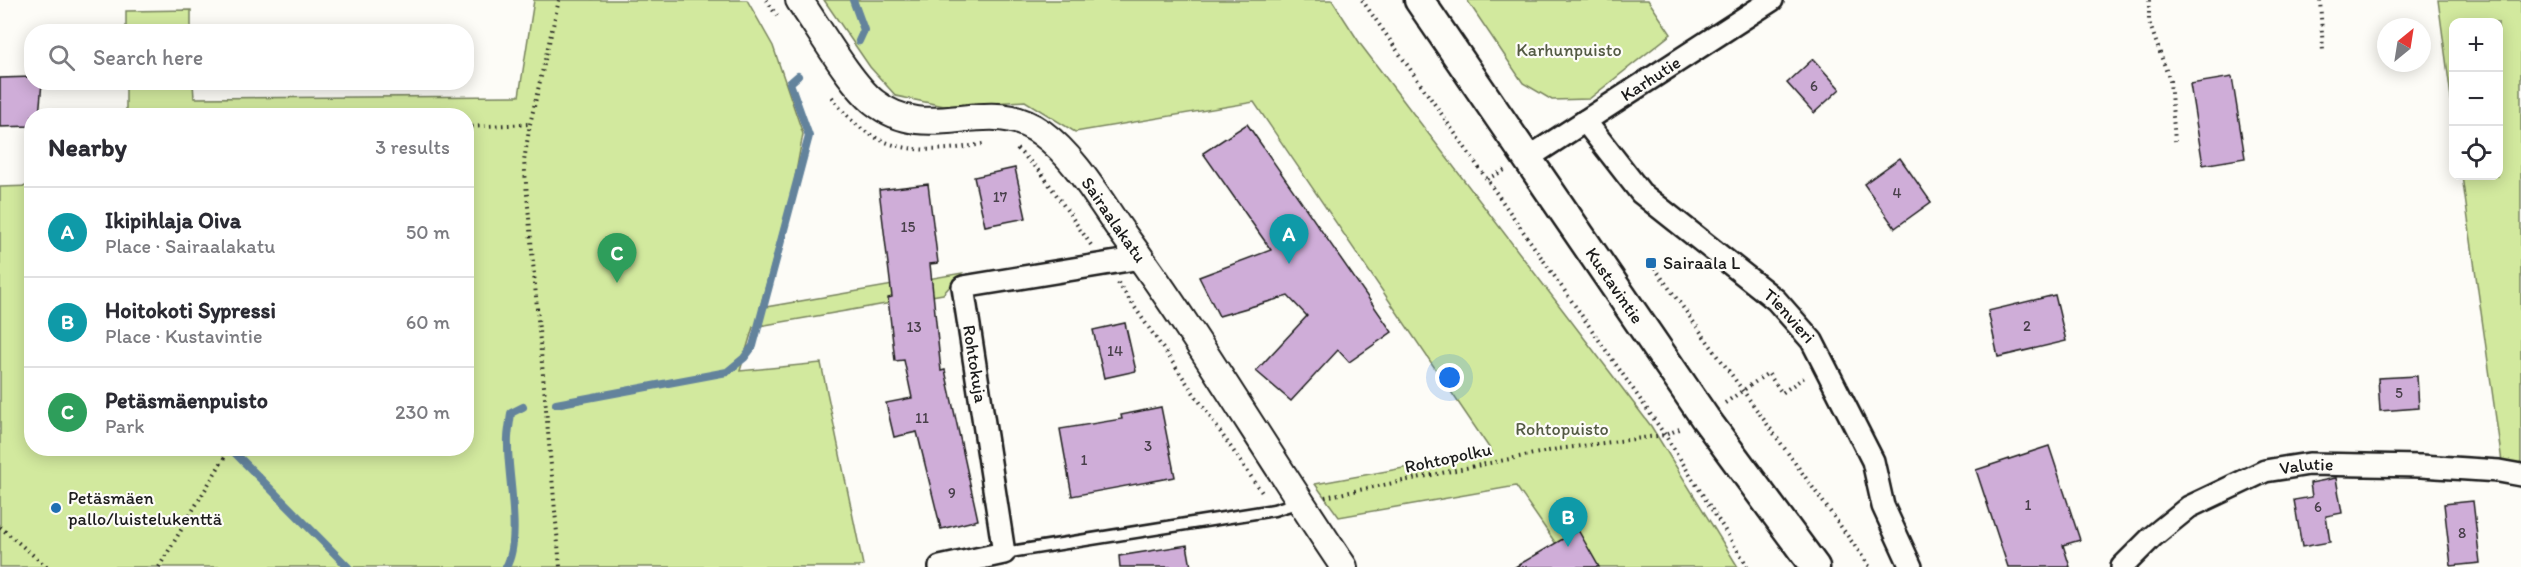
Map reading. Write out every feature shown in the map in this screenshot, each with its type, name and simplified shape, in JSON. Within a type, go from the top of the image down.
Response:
[{"type":"main road","name":"Kustavintie","points":[[1419,0],[1705,418],[1815,567]]},
{"type":"street","name":"Sairaalakatu","points":[[799,0],[855,80],[873,101],[892,113],[913,120],[932,122],[998,115],[1021,121],[1041,132],[1060,149],[1141,258],[1344,567]]},
{"type":"street","name":"Karhutie","points":[[1528,158],[1772,0]]},
{"type":"street","name":"Tienvieri","points":[[1585,121],[1641,193],[1776,300],[1812,341],[1873,461],[1883,506],[1911,567]]},
{"type":"street","name":"Rohtokuja","points":[[1004,553],[963,287],[1141,258]]},
{"type":"street","name":"Valutie","points":[[2122,567],[2152,537],[2189,507],[2265,471],[2309,464],[2432,466],[2521,475]]},
{"type":"street","points":[[940,567],[1004,553]]},
{"type":"lane","points":[[1004,553],[1274,510],[1300,502]]},
{"type":"path","points":[[559,0],[530,124],[524,161],[560,567]]},
{"type":"path","points":[[1362,0],[1665,435],[1748,567]]},
{"type":"path","points":[[2149,0],[2149,22],[2170,81],[2175,141]]},
{"type":"path","points":[[2320,0],[2323,51]]},
{"type":"path","points":[[474,127],[530,124]]},
{"type":"path","points":[[1651,263],[1870,567]]},
{"type":"path","name":"Rohtopolku","points":[[1300,502],[1558,449],[1665,435],[1705,418],[1768,373],[1782,393],[1823,363]]},
{"type":"path","points":[[159,567],[226,456]]},
{"type":"path","points":[[0,527],[47,567]]},
{"type":"green space","points":[[534,0],[747,0],[773,46],[803,134],[794,183],[760,308],[962,273],[943,294],[753,327],[740,371],[821,363],[863,565],[859,567],[0,567],[0,187],[24,186],[24,456],[474,456],[474,108],[126,108],[126,90],[193,90],[194,98],[519,96]]},
{"type":"green space","name":"Rohtopuisto","points":[[824,0],[1332,0],[1361,45],[1651,426],[1738,567],[1572,567],[1516,486],[1339,517],[1315,484],[1492,452],[1254,102],[1075,132],[1025,101],[944,106],[896,96],[870,67]]},
{"type":"green space","name":"Karhunpuisto","points":[[1467,0],[1648,0],[1671,34],[1589,99],[1552,100],[1523,83]]},
{"type":"green space","points":[[2438,0],[2521,0],[2521,462],[2503,469],[2463,180],[2503,180],[2503,18],[2449,18],[2449,82]]},
{"type":"green space","points":[[191,10],[191,24],[126,24],[126,11]]},
{"type":"building","points":[[1813,59],[1840,89],[1814,113],[1787,83]]},
{"type":"building","points":[[24,77],[24,90],[41,90],[40,108],[24,108],[24,126],[0,127],[0,78]]},
{"type":"building","points":[[2232,77],[2245,158],[2203,165],[2190,84]]},
{"type":"building","points":[[1247,124],[1392,332],[1349,362],[1338,350],[1291,401],[1256,371],[1307,316],[1288,296],[1219,316],[1199,277],[1271,250],[1203,153]]},
{"type":"building","points":[[1900,158],[1931,202],[1895,228],[1864,184]]},
{"type":"building","points":[[1015,168],[1026,218],[985,226],[974,177]]},
{"type":"building","points":[[928,184],[938,263],[930,264],[941,371],[945,370],[978,520],[941,529],[917,432],[894,437],[886,403],[912,398],[904,360],[895,361],[888,298],[892,297],[879,190]]},
{"type":"building","points":[[2055,295],[2066,341],[1998,357],[1988,311]]},
{"type":"building","points":[[1125,323],[1136,371],[1104,378],[1093,330]]},
{"type":"building","points":[[2417,376],[2419,408],[2380,411],[2378,378]]},
{"type":"building","points":[[1161,407],[1175,477],[1072,496],[1060,429],[1122,419],[1121,415]]},
{"type":"building","points":[[2049,446],[2080,540],[2063,545],[2070,567],[2008,567],[1976,470]]},
{"type":"building","points":[[2336,478],[2342,513],[2326,516],[2330,542],[2302,547],[2294,500],[2312,497],[2310,483]]},
{"type":"building","points":[[2473,501],[2480,563],[2451,566],[2444,504]]},
{"type":"building","points":[[1578,530],[1599,567],[1515,567]]},
{"type":"building","points":[[1187,545],[1191,567],[1120,567],[1119,556]]},
{"type":"waterway","points":[[853,0],[864,30],[859,41]]},
{"type":"waterway","points":[[556,404],[727,372],[744,358],[753,346],[809,136],[790,83],[798,76]]},
{"type":"waterway","points":[[506,567],[511,555],[514,525],[508,434],[511,413],[523,407]]},
{"type":"waterway","points":[[238,456],[348,567]]},
{"type":"place","name":"Sairaala L","points":[[1651,263]]},
{"type":"place","name":"Ikipihlaja Oiva","points":[[1289,264]]},
{"type":"place","name":"Petäsmäenpuisto","points":[[617,283]]},
{"type":"place","name":"Petäsmäen pallo/luistelukenttä","points":[[56,508]]},
{"type":"place","name":"Hoitokoti Sypressi","points":[[1568,547]]}]
